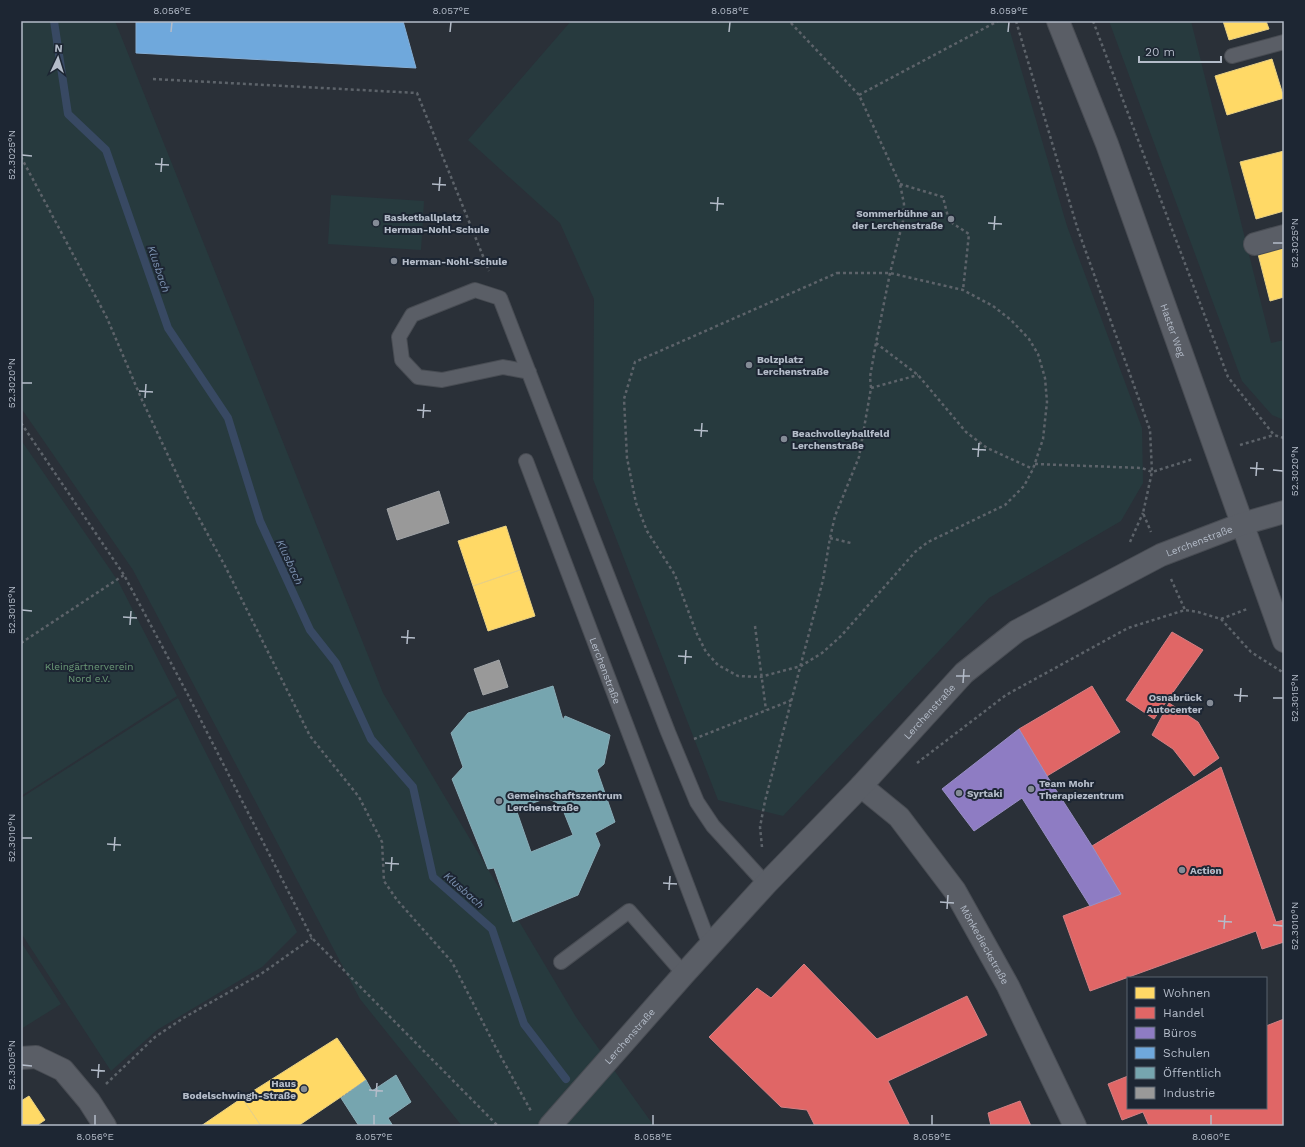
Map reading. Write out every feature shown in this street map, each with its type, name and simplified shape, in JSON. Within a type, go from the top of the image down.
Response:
[{"type":"street","name":"Haster Weg","points":[[1058,21],[1108,144],[1284,641]]},
{"type":"street","points":[[1255,244],[1284,236]]},
{"type":"street","name":"Lerchenstraße","points":[[541,1120],[684,974],[766,884],[860,786],[964,673],[1016,631],[1161,555],[1242,524],[1284,512]]},
{"type":"street","name":"Mönkedieckstraße","points":[[860,786],[899,817],[955,891],[1008,986],[1075,1126]]},
{"type":"street","points":[[21,1058],[36,1057],[63,1070],[89,1100],[105,1126]]},
{"type":"lane","points":[[1232,56],[1284,42]]},
{"type":"lane","points":[[529,372],[503,367],[442,380],[418,377],[402,360],[399,337],[412,315],[475,290],[500,298],[529,372],[674,747],[697,802],[713,826],[766,884]]},
{"type":"lane","name":"Lerchenstraße","points":[[526,461],[710,946]]},
{"type":"lane","points":[[561,962],[629,911],[684,974]]},
{"type":"path","points":[[766,884],[760,828],[823,580],[835,516],[859,457],[871,388],[870,377],[876,343],[890,273],[903,221],[904,204],[900,184],[859,95],[789,21]]},
{"type":"path","points":[[859,95],[998,21]]},
{"type":"path","points":[[1016,21],[1077,227],[1150,430],[1152,472],[1143,513],[1154,538]]},
{"type":"path","points":[[1093,21],[1228,377],[1274,435],[1284,438]]},
{"type":"path","points":[[153,79],[416,93],[500,298]]},
{"type":"path","points":[[21,158],[107,318],[142,400],[188,498],[229,573],[310,736],[359,797],[382,842],[384,881],[397,900],[452,962],[526,1103],[541,1120]]},
{"type":"path","points":[[900,184],[943,197],[949,221],[969,234],[963,290]]},
{"type":"path","points":[[837,273],[890,273],[963,290],[994,306],[1012,320],[1028,339],[1038,354],[1045,378],[1047,402],[1043,439],[1035,464],[1024,486],[1005,505],[928,542],[915,552],[842,636],[822,653],[801,666],[760,677],[738,676],[718,665],[706,652],[696,632],[675,575],[647,531],[636,503],[627,458],[624,399],[635,362],[837,273]]},
{"type":"path","points":[[876,343],[918,375],[966,432],[987,448],[1033,469]]},
{"type":"path","points":[[871,388],[918,375]]},
{"type":"path","points":[[21,423],[124,575],[187,693],[312,938],[498,1126]]},
{"type":"path","points":[[1035,464],[1142,468],[1152,472]]},
{"type":"path","points":[[830,538],[851,542]]},
{"type":"path","points":[[21,643],[124,575]]},
{"type":"path","points":[[1171,578],[1184,610]]},
{"type":"path","points":[[912,765],[920,762],[1006,694],[1128,628],[1184,610],[1198,612],[1221,619],[1251,652],[1284,673]]},
{"type":"path","points":[[755,626],[760,677],[766,710]]},
{"type":"path","points":[[674,747],[792,700]]},
{"type":"path","points":[[89,1100],[155,1037],[185,1017],[261,974],[312,938]]},
{"type":"green space","points":[[21,21],[115,21],[383,693],[576,1017],[654,1126],[462,1126],[360,999],[133,570],[21,408]]},
{"type":"green space","points":[[571,21],[1007,21],[1067,226],[1142,428],[1143,483],[1121,521],[989,598],[783,816],[718,800],[593,479],[594,299],[560,223],[468,140]]},
{"type":"green space","points":[[1109,21],[1191,21],[1271,343],[1284,340],[1284,420],[1272,415],[1242,381]]},
{"type":"green space","name":"Basketballplatz Herman-Nohl-Schule","points":[[331,195],[424,201],[421,250],[328,244]]},
{"type":"green space","name":"Kleingärtnerverein Nord e.V.","points":[[21,440],[118,581],[177,696],[21,796]]},
{"type":"green space","points":[[178,698],[297,932],[262,967],[157,1030],[111,1071],[21,933],[21,798]]},
{"type":"green space","points":[[21,942],[61,1004],[21,1029]]},
{"type":"building: Wohnen","points":[[1223,21],[1266,21],[1269,29],[1229,40]]},
{"type":"building: Wohnen","points":[[1272,59],[1284,98],[1227,115],[1215,76]]},
{"type":"building: Wohnen","points":[[1284,151],[1284,211],[1256,219],[1240,162]]},
{"type":"building: Wohnen","points":[[1284,243],[1284,297],[1270,301],[1257,250]]},
{"type":"building: Wohnen","points":[[506,526],[520,570],[473,586],[458,541]]},
{"type":"building: Wohnen","points":[[520,570],[535,616],[488,631],[473,586]]},
{"type":"building: Wohnen","name":"Haus Bodelschwingh-Straße","points":[[337,1038],[366,1080],[298,1126],[261,1126],[242,1098]]},
{"type":"building: Wohnen","points":[[29,1096],[45,1120],[36,1126],[21,1126],[21,1101]]},
{"type":"building: Wohnen","points":[[242,1098],[261,1126],[201,1126]]},
{"type":"building: Handel","points":[[1172,632],[1203,650],[1154,719],[1126,700]]},
{"type":"building: Handel","points":[[1092,686],[1120,732],[1047,776],[1019,729]]},
{"type":"building: Handel","points":[[1169,703],[1198,722],[1219,758],[1194,776],[1173,749],[1152,735]]},
{"type":"building: Handel","name":"Action","points":[[1221,767],[1276,922],[1284,920],[1284,942],[1262,949],[1256,931],[1090,991],[1063,916],[1121,894],[1092,846]]},
{"type":"building: Handel","points":[[804,964],[877,1039],[967,996],[987,1035],[888,1081],[910,1126],[815,1126],[807,1110],[781,1107],[709,1037],[757,988],[771,998]]},
{"type":"building: Handel","points":[[1284,1019],[1284,1126],[1149,1126],[1143,1112],[1122,1120],[1108,1084],[1127,1076],[1127,1109],[1267,1109],[1267,1026]]},
{"type":"building: Handel","points":[[1020,1101],[1031,1126],[991,1126],[988,1113]]},
{"type":"building: Büros","points":[[1019,729],[1121,894],[1090,906],[1022,798],[974,831],[942,789]]},
{"type":"building: Schulen","points":[[136,21],[403,21],[416,68],[136,53]]},
{"type":"building: Öffentlich","name":"Gemeinschaftszentrum Lerchenstraße","points":[[553,686],[563,720],[565,716],[610,735],[604,764],[597,770],[615,822],[595,833],[600,845],[578,895],[513,922],[494,868],[488,869],[452,779],[463,767],[451,733],[468,713]],"holes":[[[547,798],[561,805],[573,835],[531,852],[516,809]]]},
{"type":"building: Öffentlich","points":[[396,1075],[411,1102],[388,1118],[393,1126],[359,1126],[341,1098],[366,1080],[372,1091]]},
{"type":"building: Industrie","points":[[439,491],[449,523],[397,540],[387,509]]},
{"type":"building: Industrie","points":[[499,660],[508,687],[483,695],[474,669]]},
{"type":"waterway","name":"Klusbach","points":[[54,21],[68,114],[106,150],[168,328],[228,418],[260,521],[310,630],[336,663],[371,739],[413,787],[433,877],[492,929],[524,1024],[566,1079]]},
{"type":"place","name":"Sommerbühne an der Lerchenstraße","points":[[951,219]]},
{"type":"place","name":"Basketballplatz Herman-Nohl-Schule","points":[[376,223]]},
{"type":"place","name":"Herman-Nohl-Schule","points":[[394,261]]},
{"type":"place","name":"Bolzplatz Lerchenstraße","points":[[749,365]]},
{"type":"place","name":"Beachvolleyballfeld Lerchenstraße","points":[[784,439]]},
{"type":"place","name":"Osnabrück Autocenter","points":[[1210,703]]},
{"type":"place","name":"Team Mohr Therapiezentrum","points":[[1031,789]]},
{"type":"place","name":"Syrtaki","points":[[959,793]]},
{"type":"place","name":"Gemeinschaftszentrum Lerchenstraße","points":[[499,801]]},
{"type":"place","name":"Action","points":[[1182,870]]},
{"type":"place","name":"Haus Bodelschwingh-Straße","points":[[304,1089]]}]
